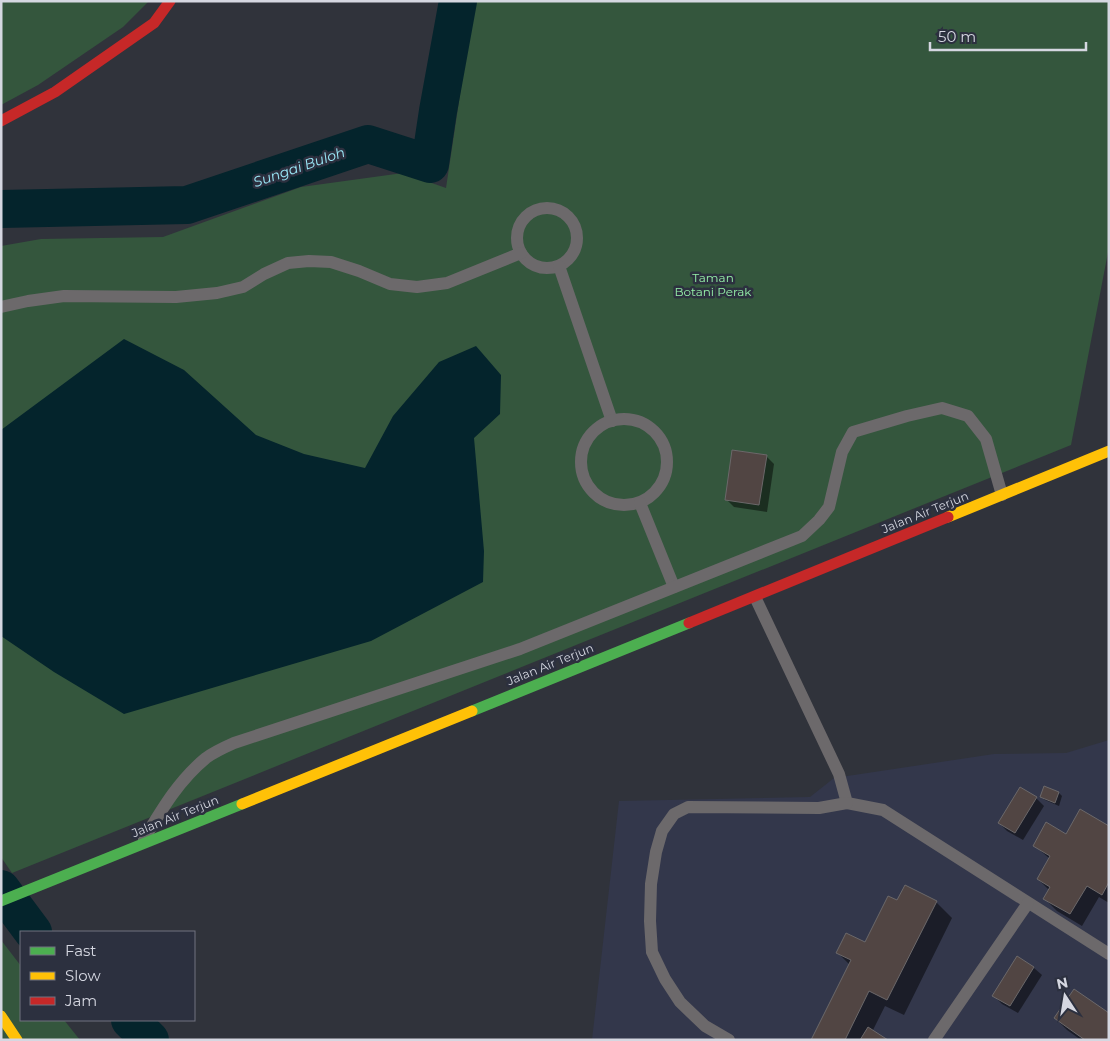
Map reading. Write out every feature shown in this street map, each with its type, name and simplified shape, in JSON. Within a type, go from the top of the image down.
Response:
[{"type":"street","points":[[1,121],[55,92],[154,23],[170,1]]},
{"type":"street","name":"Jalan Air Terjun","points":[[1,901],[1109,452]]},
{"type":"street","points":[[1,1016],[17,1040]]},
{"type":"lane","points":[[547,208],[566,214],[573,222],[578,242],[568,261],[559,266],[542,268],[533,265],[521,253],[517,244],[517,233],[527,215],[536,210],[547,208]]},
{"type":"lane","points":[[1,307],[64,296],[176,297],[217,294],[243,287],[264,274],[288,263],[309,261],[331,262],[390,284],[417,288],[447,283],[521,253]]},
{"type":"lane","points":[[559,266],[612,420]]},
{"type":"lane","points":[[141,844],[161,810],[185,777],[208,757],[234,743],[520,649],[802,536],[829,507],[842,452],[853,432],[906,416],[942,408],[968,416],[986,439],[1002,495]]},
{"type":"lane","points":[[626,419],[641,422],[654,430],[663,441],[667,455],[667,470],[662,484],[652,495],[640,503],[612,504],[600,498],[590,488],[583,476],[581,462],[583,449],[589,436],[599,427],[612,420],[626,419]]},
{"type":"lane","points":[[640,503],[674,587]]},
{"type":"lane","points":[[755,597],[838,774],[848,803]]},
{"type":"lane","points":[[729,1040],[705,1026],[680,1002],[664,979],[652,952],[650,921],[651,884],[656,852],[662,831],[674,814],[688,807],[819,808],[848,803],[883,810],[1109,954]]},
{"type":"lane","points":[[934,1040],[1028,902]]},
{"type":"shaded area","points":[[124,339],[184,370],[256,435],[304,454],[365,468],[393,416],[439,362],[476,346],[501,375],[500,414],[474,438],[484,551],[483,582],[371,641],[124,714],[54,672],[1,636],[1,430]]},
{"type":"shaded area","points":[[1109,740],[1109,1040],[592,1040],[619,801],[810,797],[834,778],[994,754],[1066,753]]},
{"type":"green space","points":[[1,1],[149,1],[123,27],[38,85],[1,105]]},
{"type":"green space","name":"Taman Botani Perak","points":[[474,1],[1109,1],[1109,247],[1071,445],[12,873],[1,857],[1,246],[41,239],[163,237],[301,187],[403,173],[446,188]]},
{"type":"green space","points":[[1,940],[20,965],[20,1021],[65,1021],[80,1040],[1,1040]]},
{"type":"building","points":[[732,450],[767,455],[759,505],[725,500]]},
{"type":"building","points":[[1044,786],[1059,792],[1055,803],[1040,797]]},
{"type":"building","points":[[1020,787],[1037,797],[1015,833],[998,823]]},
{"type":"building","points":[[1080,809],[1109,826],[1109,882],[1102,895],[1087,886],[1070,914],[1043,899],[1050,887],[1037,879],[1050,856],[1033,846],[1046,822],[1066,834]]},
{"type":"building","points":[[905,885],[937,901],[887,1000],[869,991],[845,1040],[811,1040],[851,960],[836,953],[846,933],[865,942],[888,896],[897,900]]},
{"type":"building","points":[[1017,956],[1034,967],[1010,1006],[992,996]]},
{"type":"building","points":[[1074,989],[1109,1013],[1109,1040],[1085,1040],[1054,1018]]},
{"type":"building","points":[[868,1027],[888,1040],[860,1040]]},
{"type":"waterway","name":"Sungai Buloh","points":[[1,209],[187,205],[368,144],[430,164],[458,1]]},
{"type":"waterway","name":"Sungai Buloh","points":[[1,889],[32,931]]},
{"type":"waterway","name":"Sungai Buloh","points":[[131,1021],[150,1040]]},
{"type":"traffic: fast","points":[[472,711],[689,623]]},
{"type":"traffic: fast","points":[[1,901],[242,804]]},
{"type":"traffic: slow","points":[[948,517],[1109,451]]},
{"type":"traffic: slow","points":[[242,804],[472,711]]},
{"type":"traffic: slow","points":[[1,1016],[17,1040]]},
{"type":"traffic: jam","points":[[1,121],[55,92],[154,23],[170,1]]},
{"type":"traffic: jam","points":[[689,623],[948,517]]}]
